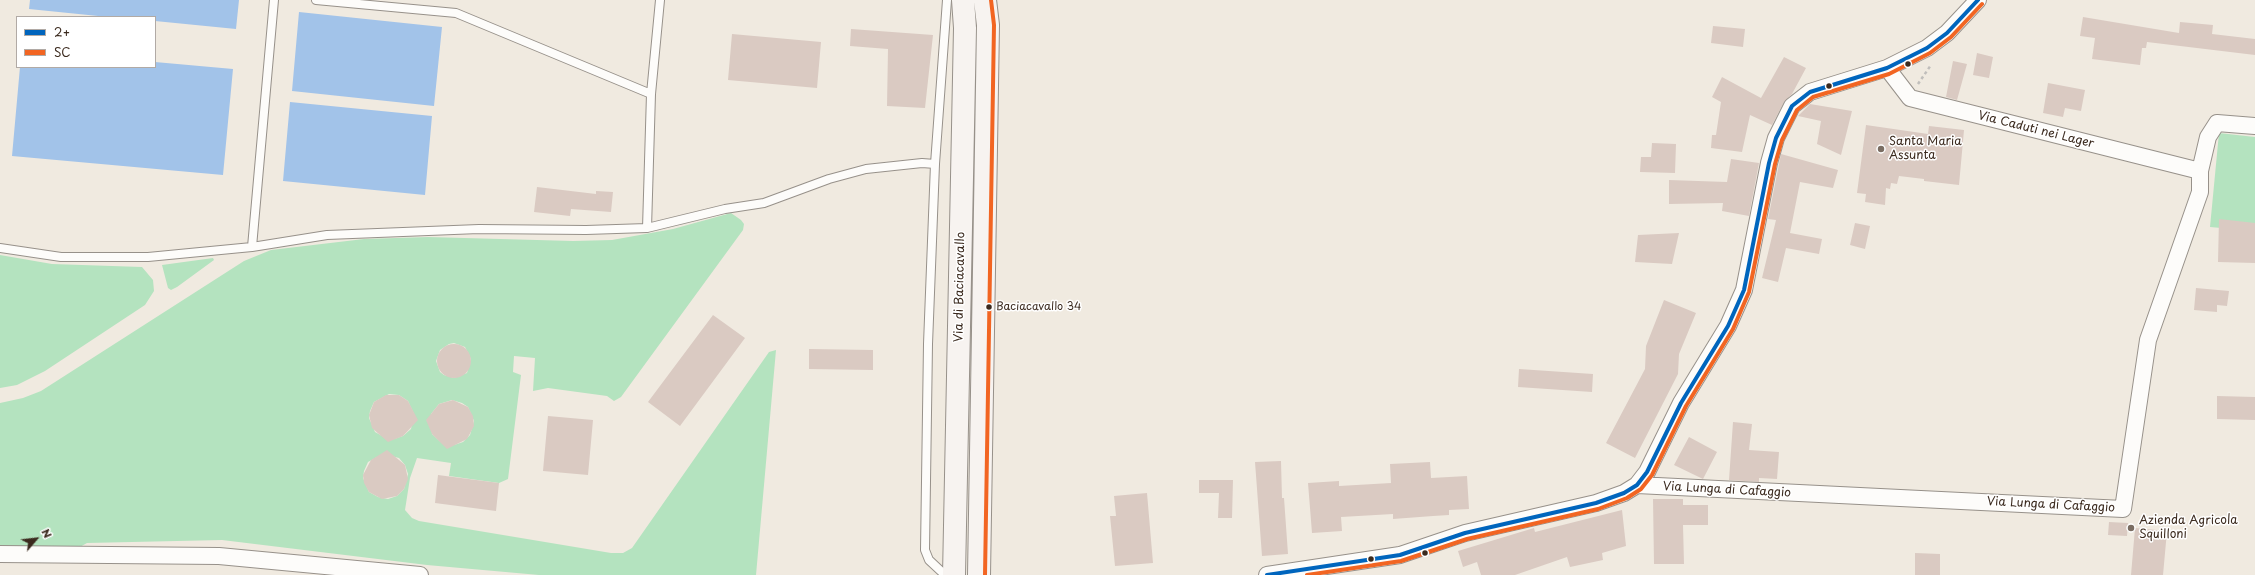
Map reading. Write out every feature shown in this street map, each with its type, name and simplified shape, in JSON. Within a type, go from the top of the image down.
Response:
[{"type":"main road","name":"Via di Baciacavallo","points":[[954,575],[965,28],[963,0]]},
{"type":"main road","name":"Via di Baciacavallo","points":[[979,575],[988,25],[985,0]]},
{"type":"street","points":[[1267,575],[1400,555],[1465,533],[1596,503],[1624,493],[1637,485],[1647,472],[1681,403],[1728,326],[1744,290],[1769,163],[1776,138],[1792,106],[1810,92],[1887,68],[1927,48],[1947,33],[1978,0]]},
{"type":"street","name":"Via Caduti nei Lager","points":[[1887,68],[1910,98],[2200,171]]},
{"type":"street","name":"Via Lunga di Cafaggio","points":[[1637,485],[2123,509],[2148,340],[2200,192],[2200,171],[2208,136],[2217,123],[2255,126]]},
{"type":"street","points":[[0,554],[219,556],[420,575]]},
{"type":"lane","points":[[252,246],[274,0]]},
{"type":"lane","points":[[316,0],[456,13],[651,94]]},
{"type":"lane","points":[[647,228],[651,94],[660,0]]},
{"type":"lane","points":[[945,575],[928,560],[926,550],[928,344],[935,164],[947,0]]},
{"type":"lane","points":[[0,248],[33,254],[87,258],[148,257],[252,246],[327,235],[411,230],[586,230],[647,228],[725,209],[764,203],[829,179],[866,169],[922,163],[935,164]]},
{"type":"green space","points":[[2219,133],[2255,137],[2255,231],[2210,227]]},
{"type":"green space","points":[[731,213],[744,224],[743,230],[621,397],[614,401],[607,396],[548,388],[533,391],[535,358],[514,356],[513,372],[521,375],[508,479],[499,483],[449,476],[451,463],[417,458],[410,478],[405,510],[412,518],[419,521],[611,553],[623,553],[632,548],[769,352],[776,350],[756,575],[539,575],[427,565],[222,540],[87,543],[78,548],[0,549],[0,403],[23,398],[41,391],[244,261],[271,250],[364,239],[428,237],[573,241],[612,240],[673,229]],"holes":[[[454,343],[465,347],[471,359],[467,373],[454,378],[440,372],[436,361],[440,350],[449,344]],[[389,394],[399,395],[408,401],[414,414],[411,429],[403,436],[394,439],[384,437],[375,432],[369,418],[374,402]],[[452,400],[462,403],[468,407],[474,421],[470,435],[463,442],[454,445],[443,444],[432,434],[431,414],[439,404]],[[383,454],[399,458],[405,465],[408,474],[404,489],[397,496],[388,499],[378,497],[369,492],[363,478],[368,462]]]},
{"type":"green space","points":[[0,255],[52,264],[142,267],[153,280],[154,291],[145,305],[45,371],[17,385],[0,388]]},
{"type":"green space","points":[[213,258],[214,260],[177,287],[171,290],[168,288],[162,265]]},
{"type":"water","points":[[30,0],[239,0],[236,29],[156,21],[156,16],[98,16],[29,9]]},
{"type":"water","points":[[299,12],[442,27],[434,106],[292,91]]},
{"type":"water","points":[[156,62],[233,69],[223,175],[12,156],[20,68],[156,68]]},
{"type":"water","points":[[290,102],[432,116],[425,195],[283,181]]},
{"type":"building","points":[[2083,17],[2179,33],[2180,22],[2213,25],[2212,34],[2255,39],[2255,55],[2147,42],[2146,48],[2142,48],[2140,65],[2092,59],[2095,38],[2080,36]]},
{"type":"building","points":[[1713,26],[1745,29],[1743,47],[1711,43]]},
{"type":"building","points":[[851,29],[933,35],[925,108],[887,106],[888,49],[850,46]]},
{"type":"building","points":[[732,34],[821,42],[817,88],[728,80]]},
{"type":"building","points":[[1977,53],[1993,57],[1989,78],[1973,75]]},
{"type":"building","points":[[1784,57],[1806,68],[1792,94],[1784,102],[1772,125],[1750,115],[1742,152],[1711,148],[1712,135],[1716,135],[1721,102],[1712,97],[1722,77],[1761,98]]},
{"type":"building","points":[[1953,61],[1967,64],[1957,100],[1946,97]]},
{"type":"building","points":[[2048,83],[2085,90],[2081,111],[2065,108],[2063,117],[2043,113]]},
{"type":"building","points":[[1810,104],[1852,111],[1841,155],[1817,144],[1821,121],[1798,116]]},
{"type":"building","points":[[1866,125],[1928,134],[1929,126],[1964,130],[1959,185],[1924,181],[1924,179],[1899,176],[1897,184],[1891,183],[1890,189],[1886,188],[1885,205],[1865,202],[1866,194],[1857,193]]},
{"type":"building","points":[[1652,143],[1676,144],[1675,173],[1640,172],[1641,157],[1651,157]]},
{"type":"building","points":[[1781,154],[1838,170],[1833,188],[1800,182],[1790,233],[1822,239],[1819,254],[1786,248],[1778,282],[1762,278],[1776,220],[1768,219]]},
{"type":"building","points":[[1731,159],[1759,163],[1749,216],[1722,211],[1723,203],[1669,204],[1669,180],[1727,182]]},
{"type":"building","points":[[537,187],[596,194],[596,191],[613,192],[611,212],[571,209],[570,216],[534,212]]},
{"type":"building","points":[[2219,219],[2255,223],[2255,263],[2218,262]]},
{"type":"building","points":[[1855,223],[1870,226],[1865,249],[1850,245]]},
{"type":"building","points":[[1679,233],[1672,264],[1635,262],[1638,235]]},
{"type":"building","points":[[2196,288],[2229,291],[2227,306],[2217,305],[2217,312],[2194,310]]},
{"type":"building","points":[[1664,300],[1696,313],[1679,354],[1678,374],[1635,458],[1606,443],[1645,369],[1646,346]]},
{"type":"building","points":[[713,315],[745,338],[680,426],[648,402]]},
{"type":"building","points":[[451,344],[457,344],[461,345],[468,351],[471,361],[470,368],[464,375],[457,378],[451,378],[447,377],[440,371],[437,364],[437,358],[438,354],[444,347]]},
{"type":"building","points":[[809,349],[873,350],[873,370],[809,369]]},
{"type":"building","points":[[1519,369],[1593,374],[1592,392],[1518,387]]},
{"type":"building","points":[[386,395],[399,395],[408,401],[418,420],[403,436],[388,442],[372,428],[369,415],[374,402]]},
{"type":"building","points":[[2217,396],[2255,397],[2255,420],[2217,419]]},
{"type":"building","points":[[453,400],[468,407],[473,416],[474,426],[467,439],[447,449],[432,434],[426,420],[439,404]]},
{"type":"building","points":[[548,416],[593,420],[588,475],[543,471]]},
{"type":"building","points":[[1733,422],[1752,424],[1749,450],[1779,452],[1777,479],[1759,478],[1759,482],[1729,480]]},
{"type":"building","points":[[1689,437],[1717,452],[1703,479],[1674,465]]},
{"type":"building","points":[[387,450],[405,465],[408,479],[404,489],[397,496],[382,499],[369,492],[364,483],[363,475],[371,460]]},
{"type":"building","points":[[1281,461],[1282,498],[1284,498],[1288,554],[1262,556],[1255,462]]},
{"type":"building","points":[[1430,462],[1431,478],[1467,476],[1469,509],[1449,510],[1449,515],[1393,519],[1393,514],[1341,517],[1342,531],[1312,533],[1308,483],[1339,481],[1339,486],[1391,483],[1390,464]]},
{"type":"building","points":[[438,475],[499,483],[496,511],[435,503]]},
{"type":"building","points":[[1199,480],[1233,480],[1232,518],[1218,518],[1219,493],[1199,493]]},
{"type":"building","points":[[1147,493],[1153,563],[1115,566],[1110,516],[1116,516],[1114,496]]},
{"type":"building","points":[[1653,499],[1683,499],[1683,505],[1708,505],[1708,525],[1683,525],[1684,564],[1654,564]]},
{"type":"building","points":[[1622,510],[1626,546],[1602,553],[1603,560],[1570,567],[1567,557],[1515,575],[1481,575],[1477,562],[1463,567],[1458,551],[1534,528],[1535,532]]},
{"type":"building","points":[[2109,522],[2128,523],[2127,536],[2108,535]]},
{"type":"building","points":[[2135,528],[2167,531],[2163,575],[2131,575]]},
{"type":"building","points":[[1915,553],[1940,554],[1940,575],[1915,575]]},
{"type":"transit line","name":"SC","points":[[985,575],[994,25],[991,0]]},
{"type":"transit line","name":"2+","points":[[1267,575],[1400,555],[1465,533],[1596,503],[1624,493],[1637,485],[1647,472],[1681,403],[1728,326],[1744,290],[1769,163],[1776,138],[1792,106],[1810,92],[1887,68],[1927,48],[1947,33],[1978,0]]},
{"type":"transit line","name":"SC","points":[[1307,575],[1401,561],[1467,539],[1598,509],[1627,498],[1641,489],[1652,475],[1686,406],[1733,329],[1749,292],[1775,164],[1782,140],[1797,110],[1813,97],[1889,74],[1930,53],[1951,37],[1982,4]]},
{"type":"place","name":"Santa Maria Assunta","points":[[1881,149]]},
{"type":"place","name":"Baciacavallo 34","points":[[989,307]]},
{"type":"place","name":"Azienda Agricola Squilloni","points":[[2131,528]]}]
